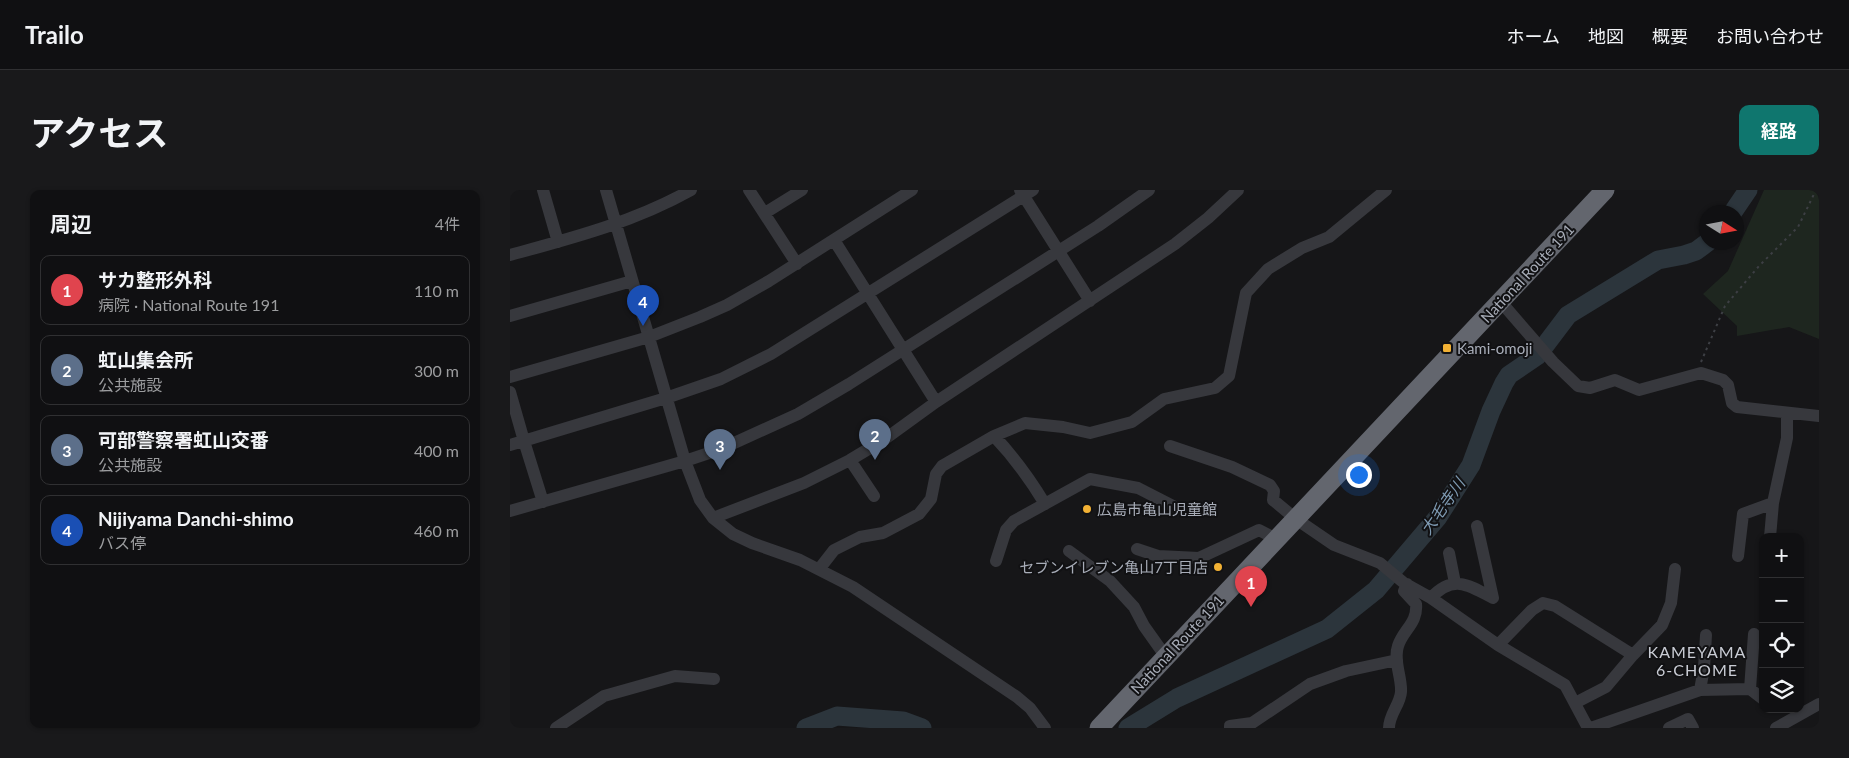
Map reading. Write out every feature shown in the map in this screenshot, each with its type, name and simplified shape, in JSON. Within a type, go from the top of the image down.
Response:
[{"type":"highway","name":"National Route 191","points":[[1099,728],[1606,190]]},
{"type":"street","points":[[542,190],[558,242]]},
{"type":"street","points":[[606,190],[685,461],[700,500],[713,518],[734,534],[752,543],[820,568],[853,587],[1017,697],[1030,708],[1044,728]]},
{"type":"street","points":[[510,255],[616,225],[691,190]]},
{"type":"street","points":[[749,190],[797,264]]},
{"type":"street","points":[[765,213],[802,190]]},
{"type":"street","points":[[510,377],[649,336],[726,305],[797,264],[912,190]]},
{"type":"street","points":[[510,511],[721,449],[798,414],[1098,226],[1149,190]]},
{"type":"street","points":[[713,518],[804,483],[850,460],[885,439],[936,402],[1175,244],[1208,218],[1238,190]]},
{"type":"street","points":[[820,568],[834,550],[860,537],[883,533],[919,514],[931,499],[936,474],[942,466],[994,436],[1025,423],[1063,427],[1090,433],[1132,422],[1164,399],[1215,388],[1229,376],[1246,293],[1268,269],[1302,248],[1329,237],[1386,190]]},
{"type":"street","points":[[510,445],[666,398],[721,379],[771,354],[868,294],[1025,192],[1090,301]]},
{"type":"street","points":[[834,240],[936,402]]},
{"type":"street","points":[[510,316],[632,281]]},
{"type":"street","points":[[1501,302],[1553,362],[1578,386],[1590,388],[1615,380],[1639,390],[1701,373],[1723,380],[1728,385],[1732,403],[1738,407],[1819,416]]},
{"type":"street","points":[[510,392],[543,502]]},
{"type":"street","points":[[1770,533],[1773,503],[1787,438],[1787,413]]},
{"type":"street","points":[[994,436],[1012,455],[1031,480],[1045,504]]},
{"type":"street","points":[[1170,446],[1270,484],[1274,491],[1274,500],[1296,519],[1334,544],[1380,563],[1405,584],[1432,598],[1498,645],[1564,685],[1589,728],[1700,690],[1750,689],[1759,696]]},
{"type":"street","points":[[850,460],[874,496]]},
{"type":"street","points":[[996,561],[1006,530],[1014,521],[1090,478],[1138,488],[1181,510]]},
{"type":"street","points":[[1738,556],[1743,514],[1773,503]]},
{"type":"street","points":[[1432,598],[1440,588],[1455,583],[1473,587],[1493,598],[1477,526]]},
{"type":"street","points":[[1137,550],[1158,556],[1198,558],[1259,530],[1276,539]]},
{"type":"street","points":[[1069,551],[1110,581],[1134,608],[1166,657]]},
{"type":"street","points":[[1449,553],[1455,583]]},
{"type":"street","points":[[1575,703],[1606,686],[1662,625],[1671,603],[1675,569]]},
{"type":"street","points":[[1388,728],[1388,720],[1401,696],[1402,690],[1396,660],[1398,646],[1412,624],[1417,610],[1416,604],[1404,592],[1405,584]]},
{"type":"street","points":[[1498,645],[1532,610],[1543,603],[1555,606],[1633,655]]},
{"type":"street","points":[[1750,689],[1754,634]]},
{"type":"street","points":[[1700,690],[1704,668],[1706,635]]},
{"type":"street","points":[[1230,728],[1230,726],[1252,723],[1310,684],[1346,671],[1396,660]]},
{"type":"street","points":[[556,728],[604,696],[675,676],[714,679]]},
{"type":"street","points":[[1776,728],[1819,704]]},
{"type":"street","points":[[1669,728],[1688,719],[1693,728]]},
{"type":"path","points":[[1701,373],[1700,366],[1725,306],[1759,266],[1798,227],[1816,190]]},
{"type":"shaded area","points":[[1764,190],[1819,190],[1819,339],[1789,327],[1737,336],[1737,326],[1703,294],[1728,271],[1737,250],[1744,250],[1744,235]]},
{"type":"waterway","name":"大毛寺川","points":[[1738,205],[1748,190]]},
{"type":"waterway","name":"大毛寺川","points":[[1128,728],[1177,698],[1327,629],[1376,590],[1438,517],[1471,465],[1491,411],[1509,375],[1537,356],[1568,315],[1658,260],[1684,255],[1699,249]]},
{"type":"waterway","name":"大毛寺川","points":[[806,728],[837,716],[903,721],[922,728]]},
{"type":"place","name":"Nijiyama Danchi-shimo","points":[[643,326]]},
{"type":"place","name":"Kami-omoji","points":[[1447,348]]},
{"type":"place","name":"虹山集会所","points":[[875,460]]},
{"type":"place","name":"可部警察署虹山交番","points":[[720,470]]},
{"type":"place","name":"広島市亀山児童館","points":[[1087,509]]},
{"type":"place","name":"セブンイレブン亀山7丁目店","points":[[1218,567]]},
{"type":"place","name":"サカ整形外科","points":[[1251,607]]},
{"type":"district","name":"KAMEYAMA 6-CHOME","points":[[1697,660]]}]
